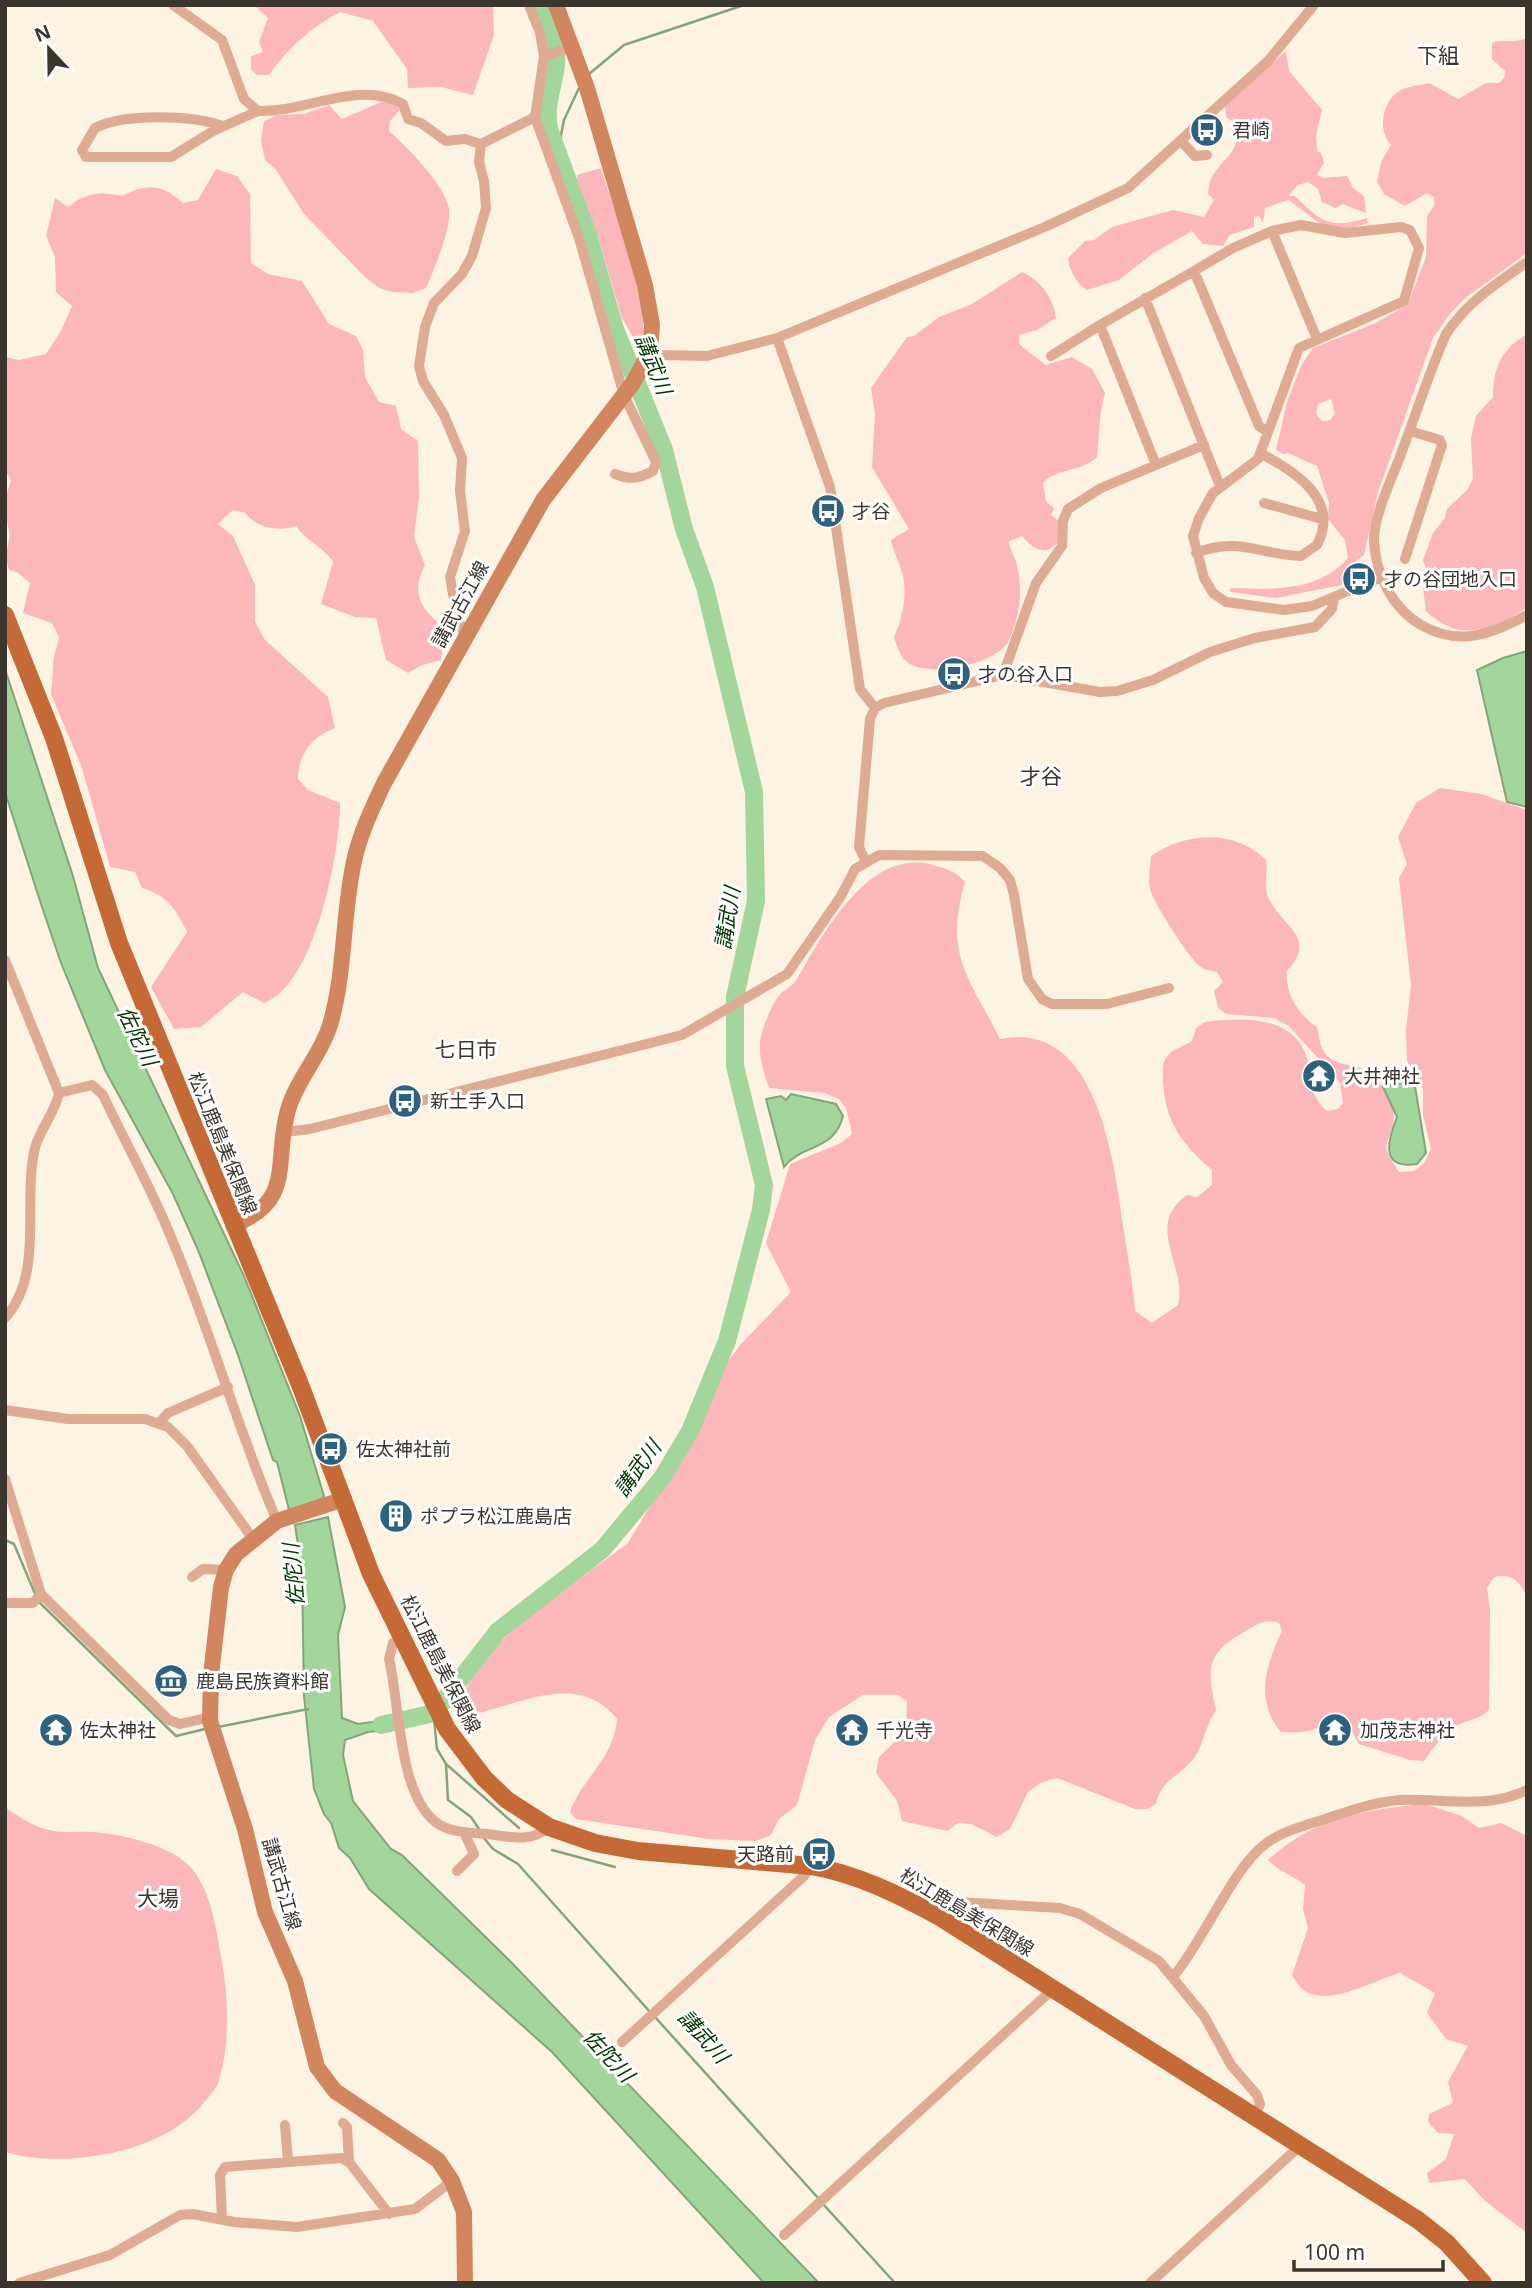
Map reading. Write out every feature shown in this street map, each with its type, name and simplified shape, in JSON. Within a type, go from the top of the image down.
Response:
[{"type":"main road","points":[[556,5],[567,49],[581,71],[587,88],[649,300],[652,325],[647,356]]},
{"type":"main road","name":"講武古江線","points":[[233,1225],[261,1212],[271,1200],[277,1184],[292,1098],[330,1027],[355,857],[366,821],[465,636],[543,500],[626,392],[647,356]]},
{"type":"main road","name":"松江鹿島美保関線","points":[[5,614],[54,738],[119,943],[233,1225],[337,1501],[400,1637],[447,1729],[484,1778],[507,1800],[549,1827],[595,1843],[638,1851],[811,1866],[837,1871],[890,1890],[938,1916],[1418,2220],[1447,2243],[1483,2283]]},
{"type":"main road","name":"講武古江線","points":[[337,1501],[283,1518],[253,1539],[226,1570],[221,1587],[211,1675],[211,1724],[245,1829],[265,1912],[295,1981],[323,2079],[335,2091],[427,2150],[438,2160],[452,2181],[464,2212],[465,2283]]},
{"type":"street","points":[[173,5],[222,40],[244,99],[258,111]]},
{"type":"street","points":[[529,5],[546,56],[535,117],[579,238],[626,392],[651,447],[656,465],[651,473],[633,480],[615,474]]},
{"type":"street","points":[[647,356],[707,356],[777,338],[1034,232],[1128,188],[1268,61],[1314,5]]},
{"type":"street","points":[[546,56],[567,49]]},
{"type":"street","points":[[223,125],[185,118],[117,120],[95,128],[82,150],[86,157],[171,157],[223,125],[243,120],[258,111],[283,110],[303,103],[340,97],[381,95],[403,103],[408,119],[421,123],[446,141],[466,138],[481,144],[535,117]]},
{"type":"street","points":[[1181,141],[1195,156],[1206,155]]},
{"type":"street","points":[[465,636],[457,617],[450,577],[464,531],[460,491],[462,458],[444,415],[423,381],[419,366],[425,327],[434,303],[462,274],[472,256],[486,208],[479,162],[481,144]]},
{"type":"street","points":[[1051,356],[1145,298],[1272,231],[1301,225],[1345,233],[1401,227],[1410,230],[1419,248],[1404,301],[1299,348],[1266,431],[1261,453],[1251,466],[1220,486],[1199,519],[1194,536],[1196,553],[1208,586],[1226,602],[1284,610],[1334,598],[1382,577]]},
{"type":"street","points":[[1272,231],[1317,339]]},
{"type":"street","points":[[1527,262],[1479,296],[1452,324],[1434,361],[1373,539],[1382,577],[1394,605],[1413,620],[1445,635],[1476,637],[1527,615]]},
{"type":"street","points":[[1194,271],[1259,426],[1266,431]]},
{"type":"street","points":[[1145,298],[1220,486]]},
{"type":"street","points":[[1100,325],[1156,465]]},
{"type":"street","points":[[777,338],[830,487],[860,689],[875,708]]},
{"type":"street","points":[[1405,559],[1442,445],[1440,440],[1410,431]]},
{"type":"street","points":[[1003,675],[1036,583],[1062,547],[1063,521],[1068,509],[1101,488],[1204,445]]},
{"type":"street","points":[[1196,553],[1219,545],[1236,544],[1301,556],[1317,545],[1322,534],[1322,519],[1317,499],[1308,483],[1261,453]]},
{"type":"street","points":[[1264,503],[1322,519]]},
{"type":"street","points":[[865,860],[859,846],[870,719],[875,708],[902,697],[1003,675],[1100,692],[1137,686],[1210,652],[1255,638],[1315,627],[1332,609],[1334,598]]},
{"type":"street","points":[[284,1132],[310,1129],[667,1040],[723,1013],[787,974],[841,896],[855,869],[865,860],[898,854],[983,856],[1000,868],[1010,880],[1014,895],[1028,979],[1033,989],[1052,1004],[1107,1004],[1168,988]]},
{"type":"street","points":[[5,960],[59,1093],[35,1150],[25,1273],[18,1302],[5,1318]]},
{"type":"street","points":[[59,1093],[87,1085],[100,1089],[168,1229],[228,1387],[258,1478],[283,1518]]},
{"type":"street","points":[[159,1423],[168,1413],[228,1387]]},
{"type":"street","points":[[5,1410],[68,1419],[107,1417],[159,1423],[175,1432],[187,1446],[253,1539]]},
{"type":"street","points":[[5,1479],[38,1597],[169,1720],[180,1724],[211,1724]]},
{"type":"street","points":[[191,1577],[203,1569],[226,1570]]},
{"type":"street","points":[[5,1603],[33,1603],[38,1597]]},
{"type":"street","points":[[400,1637],[389,1652],[409,1776],[420,1805],[442,1826],[464,1832],[529,1838],[538,1836],[549,1827]]},
{"type":"street","points":[[1173,1977],[1246,1866],[1264,1845],[1280,1836],[1368,1805],[1401,1800],[1458,1803],[1500,1799],[1527,1790]]},
{"type":"street","points":[[457,1871],[474,1854],[464,1832]]},
{"type":"street","points":[[622,2042],[804,1876],[811,1866]]},
{"type":"street","points":[[938,1916],[946,1903],[958,1902],[1060,1908],[1080,1914],[1159,1961],[1215,2032],[1231,2065],[1257,2095],[1260,2104],[1255,2116]]},
{"type":"street","points":[[784,2235],[1053,1989]]},
{"type":"street","points":[[343,2123],[347,2127],[349,2162]]},
{"type":"street","points":[[285,2126],[288,2162]]},
{"type":"street","points":[[1150,2283],[1301,2145]]},
{"type":"street","points":[[222,2219],[220,2175],[223,2168],[341,2158],[349,2162],[389,2214]]},
{"type":"street","points":[[19,2283],[110,2255],[180,2215],[193,2214],[297,2227],[415,2208],[452,2181]]},
{"type":"shaded area","points":[[254,5],[493,5],[494,35],[473,95],[441,87],[408,88],[407,69],[373,21],[340,12],[300,39],[269,75],[257,75],[251,69],[251,56],[263,52],[259,42],[268,18]]},
{"type":"shaded area","points":[[1527,38],[1527,253],[1465,298],[1433,338],[1378,492],[1364,555],[1352,564],[1352,578],[1347,584],[1276,598],[1231,592],[1229,589],[1232,588],[1279,588],[1310,583],[1337,569],[1348,558],[1345,540],[1328,519],[1329,503],[1317,466],[1276,450],[1287,402],[1301,366],[1313,348],[1376,323],[1408,304],[1426,257],[1427,216],[1434,206],[1434,197],[1427,193],[1405,206],[1384,194],[1377,182],[1381,162],[1391,145],[1383,124],[1389,101],[1401,90],[1429,83],[1458,99],[1486,83],[1499,83],[1504,78],[1505,71],[1492,59],[1492,43]],"holes":[[[1331,399],[1335,414],[1330,420],[1322,421],[1316,414],[1318,404]]]},
{"type":"shaded area","points":[[1286,51],[1289,71],[1322,110],[1316,135],[1317,151],[1321,153],[1324,163],[1317,174],[1322,178],[1347,176],[1353,188],[1364,196],[1366,213],[1343,204],[1335,208],[1322,202],[1318,189],[1308,182],[1298,185],[1288,196],[1295,196],[1326,221],[1344,223],[1367,218],[1368,223],[1340,229],[1331,228],[1288,200],[1265,208],[1263,223],[1259,216],[1254,217],[1254,227],[1230,235],[1223,246],[1203,244],[1192,231],[1152,254],[1119,280],[1087,290],[1083,287],[1074,276],[1068,258],[1085,241],[1094,240],[1112,227],[1173,210],[1204,217],[1214,200],[1208,194],[1210,182],[1231,152],[1237,135],[1235,123],[1226,117],[1225,105]]},
{"type":"shaded area","points":[[381,102],[397,103],[400,110],[390,121],[389,131],[433,178],[449,209],[445,237],[426,288],[413,293],[379,288],[365,277],[304,214],[276,170],[265,160],[261,141],[264,121],[278,115],[304,114],[329,105],[342,119]]},
{"type":"shaded area","points":[[601,168],[636,281],[641,305],[642,346],[638,346],[622,318],[598,237],[577,183],[577,175]]},
{"type":"shaded area","points":[[216,169],[237,176],[250,194],[251,263],[268,274],[302,281],[329,324],[356,336],[363,350],[365,377],[379,402],[396,406],[401,429],[418,441],[419,497],[414,537],[425,565],[418,593],[424,608],[445,628],[441,660],[422,665],[408,673],[386,660],[376,618],[355,617],[321,604],[333,562],[296,526],[282,529],[268,527],[255,522],[245,513],[233,510],[218,524],[233,536],[255,585],[255,622],[265,640],[328,697],[335,728],[313,741],[304,754],[298,779],[308,790],[340,803],[339,825],[321,915],[297,971],[282,991],[264,1003],[243,992],[201,1027],[174,1029],[151,987],[187,932],[170,904],[142,888],[135,872],[110,867],[82,768],[51,694],[54,657],[59,637],[52,623],[23,613],[30,583],[17,572],[9,570],[6,506],[11,480],[5,470],[5,357],[19,360],[46,354],[61,331],[72,306],[56,292],[55,257],[46,236],[55,198],[68,207],[94,194],[122,196],[147,187],[168,192],[183,203],[198,200]]},
{"type":"shaded area","points":[[1022,272],[1035,280],[1045,291],[1056,318],[1037,330],[1019,335],[1020,345],[1046,365],[1072,357],[1092,369],[1105,393],[1097,457],[1084,466],[1055,474],[1043,483],[1046,502],[1054,508],[1051,515],[1060,522],[1064,533],[1055,546],[1040,550],[1022,536],[1009,541],[1019,576],[1020,595],[1016,622],[1003,648],[979,662],[964,666],[920,668],[904,659],[894,637],[902,613],[905,588],[891,540],[909,529],[872,467],[875,414],[871,388],[907,337],[914,336],[939,317],[972,304]]},
{"type":"shaded area","points":[[1527,333],[1527,608],[1488,627],[1476,630],[1451,628],[1426,611],[1423,588],[1428,575],[1423,560],[1433,533],[1445,518],[1447,509],[1467,490],[1473,479],[1471,438],[1476,416],[1493,397],[1498,365],[1509,348]]},
{"type":"shaded area","points":[[1527,651],[1527,807],[1507,802],[1477,670]]},
{"type":"shaded area","points":[[5,669],[73,876],[98,968],[244,1276],[300,1416],[324,1496],[322,1499],[289,1510],[277,1462],[273,1460],[238,1355],[198,1250],[173,1194],[105,1070],[61,963],[5,792]]},
{"type":"shaded area","points":[[1440,788],[1481,794],[1527,810],[1527,1596],[1518,1582],[1506,1576],[1494,1577],[1487,1588],[1490,1609],[1489,1710],[1452,1729],[1424,1761],[1410,1760],[1359,1744],[1346,1721],[1339,1717],[1308,1731],[1281,1732],[1268,1708],[1265,1682],[1271,1657],[1282,1631],[1279,1623],[1263,1622],[1235,1637],[1217,1653],[1211,1671],[1216,1710],[1200,1748],[1190,1763],[1162,1789],[1156,1804],[1148,1809],[1135,1809],[1057,1778],[1040,1783],[1028,1792],[1010,1829],[997,1837],[971,1824],[958,1823],[947,1831],[902,1821],[897,1801],[876,1773],[879,1757],[906,1731],[907,1701],[897,1695],[863,1695],[829,1717],[815,1740],[797,1805],[779,1819],[770,1836],[755,1841],[709,1839],[576,1819],[570,1812],[582,1788],[610,1746],[617,1719],[601,1704],[583,1696],[544,1695],[465,1716],[459,1701],[482,1660],[521,1622],[628,1543],[701,1421],[719,1373],[741,1344],[791,1292],[766,1243],[790,1164],[841,1143],[852,1134],[846,1108],[839,1099],[824,1093],[769,1088],[760,1042],[775,1001],[795,982],[835,918],[851,898],[869,881],[889,869],[910,863],[942,868],[965,882],[957,928],[958,947],[969,981],[1000,1039],[1032,1038],[1058,1050],[1079,1071],[1094,1099],[1113,1165],[1135,1311],[1152,1323],[1178,1305],[1179,1290],[1167,1233],[1168,1220],[1174,1207],[1187,1195],[1197,1197],[1212,1185],[1212,1170],[1184,1142],[1167,1109],[1163,1071],[1168,1055],[1192,1041],[1196,1028],[1205,1022],[1234,1019],[1265,1022],[1279,1026],[1300,1044],[1308,1060],[1310,1084],[1323,1108],[1327,1111],[1338,1109],[1343,1103],[1340,1083],[1289,1026],[1274,1018],[1226,1014],[1218,1008],[1214,991],[1223,982],[1217,972],[1204,969],[1196,962],[1158,906],[1149,885],[1151,856],[1180,842],[1210,837],[1240,843],[1266,860],[1267,894],[1272,905],[1298,939],[1296,959],[1287,971],[1288,987],[1294,1003],[1317,1027],[1321,1046],[1327,1056],[1342,1064],[1367,1070],[1380,1082],[1394,1117],[1386,1147],[1388,1153],[1399,1172],[1414,1171],[1424,1163],[1431,1149],[1423,1115],[1423,1089],[1407,1061],[1406,1030],[1411,985],[1399,878],[1407,864],[1398,837],[1416,803]]},
{"type":"shaded area","points":[[1414,1080],[1426,1153],[1417,1164],[1405,1165],[1392,1158],[1389,1151],[1397,1117],[1383,1087]]},
{"type":"shaded area","points":[[791,1094],[836,1104],[843,1116],[833,1136],[792,1159],[784,1167],[766,1099],[781,1096],[786,1100]]},
{"type":"shaded area","points":[[328,1517],[345,1607],[338,1635],[342,1718],[358,1724],[392,1719],[395,1729],[368,1732],[345,1740],[343,1755],[353,1801],[391,1849],[402,1855],[511,1962],[819,2283],[764,2283],[552,2052],[369,1889],[350,1858],[339,1848],[331,1823],[324,1814],[314,1789],[304,1696],[302,1572],[295,1525]]},
{"type":"shaded area","points":[[1425,1804],[1462,1816],[1479,1828],[1501,1823],[1527,1836],[1527,2233],[1484,2200],[1465,2179],[1429,2183],[1427,2173],[1446,2159],[1454,2134],[1438,2133],[1428,2122],[1429,2114],[1453,2103],[1448,2082],[1468,2046],[1446,2039],[1427,2013],[1435,1993],[1400,1973],[1351,1991],[1324,1996],[1302,1989],[1292,1975],[1308,1928],[1303,1909],[1305,1885],[1268,1860],[1304,1834],[1342,1818],[1381,1809]]},
{"type":"shaded area","points":[[5,1807],[28,1822],[47,1830],[107,1834],[162,1848],[185,1862],[204,1889],[215,1923],[225,1987],[225,2052],[214,2090],[189,2118],[167,2133],[113,2153],[85,2157],[56,2159],[5,2152]]},
{"type":"waterway","name":"講武川","points":[[381,1725],[434,1713],[498,1631],[602,1550],[662,1478],[690,1431],[727,1341],[761,1210],[764,1185],[735,1066],[735,997],[756,901],[754,792],[705,587],[684,529],[664,450],[615,329],[588,235],[549,129],[548,104],[556,56],[552,34],[540,5]]},
{"type":"waterway","points":[[589,74],[624,45],[744,5]]},
{"type":"waterway","points":[[558,150],[564,120],[579,88]]},
{"type":"waterway","points":[[5,1540],[14,1544],[36,1596]]},
{"type":"waterway","points":[[39,1602],[176,1736],[205,1729]]},
{"type":"waterway","points":[[218,1727],[308,1709]]},
{"type":"waterway","name":"講武川","points":[[434,1719],[437,1749],[446,1764],[448,1800],[471,1817],[479,1829]]},
{"type":"waterway","points":[[446,1764],[519,1828]]},
{"type":"waterway","name":"講武川","points":[[484,1838],[493,1849],[518,1864],[650,2012]]},
{"type":"waterway","points":[[552,1850],[615,1867]]},
{"type":"waterway","name":"講武川","points":[[655,2017],[819,2199]]},
{"type":"waterway","name":"講武川","points":[[823,2204],[895,2283]]},
{"type":"place","name":"君崎","points":[[1207,130]]},
{"type":"place","name":"才谷","points":[[828,511]]},
{"type":"place","name":"才の谷団地入口","points":[[1359,579]]},
{"type":"place","name":"才の谷入口","points":[[954,674]]},
{"type":"place","name":"大井神社","points":[[1319,1076]]},
{"type":"place","name":"新土手入口","points":[[405,1101]]},
{"type":"place","name":"佐太神社前","points":[[331,1449]]},
{"type":"place","name":"ポプラ松江鹿島店","points":[[396,1516]]},
{"type":"place","name":"鹿島民族資料館","points":[[171,1681]]},
{"type":"place","name":"佐太神社","points":[[56,1730]]},
{"type":"place","name":"千光寺","points":[[852,1730]]},
{"type":"place","name":"加茂志神社","points":[[1335,1730]]},
{"type":"place","name":"天路前","points":[[819,1854]]},
{"type":"district","name":"下組","points":[[1438,55]]},
{"type":"district","name":"才谷","points":[[1041,776]]},
{"type":"district","name":"七日市","points":[[466,1049]]},
{"type":"district","name":"大場","points":[[158,1898]]},
{"type":"water label","name":"佐陀川","points":[[138,1036]]},
{"type":"water label","name":"佐陀川","points":[[293,1575]]},
{"type":"water label","name":"佐陀川","points":[[609,2055]]}]
